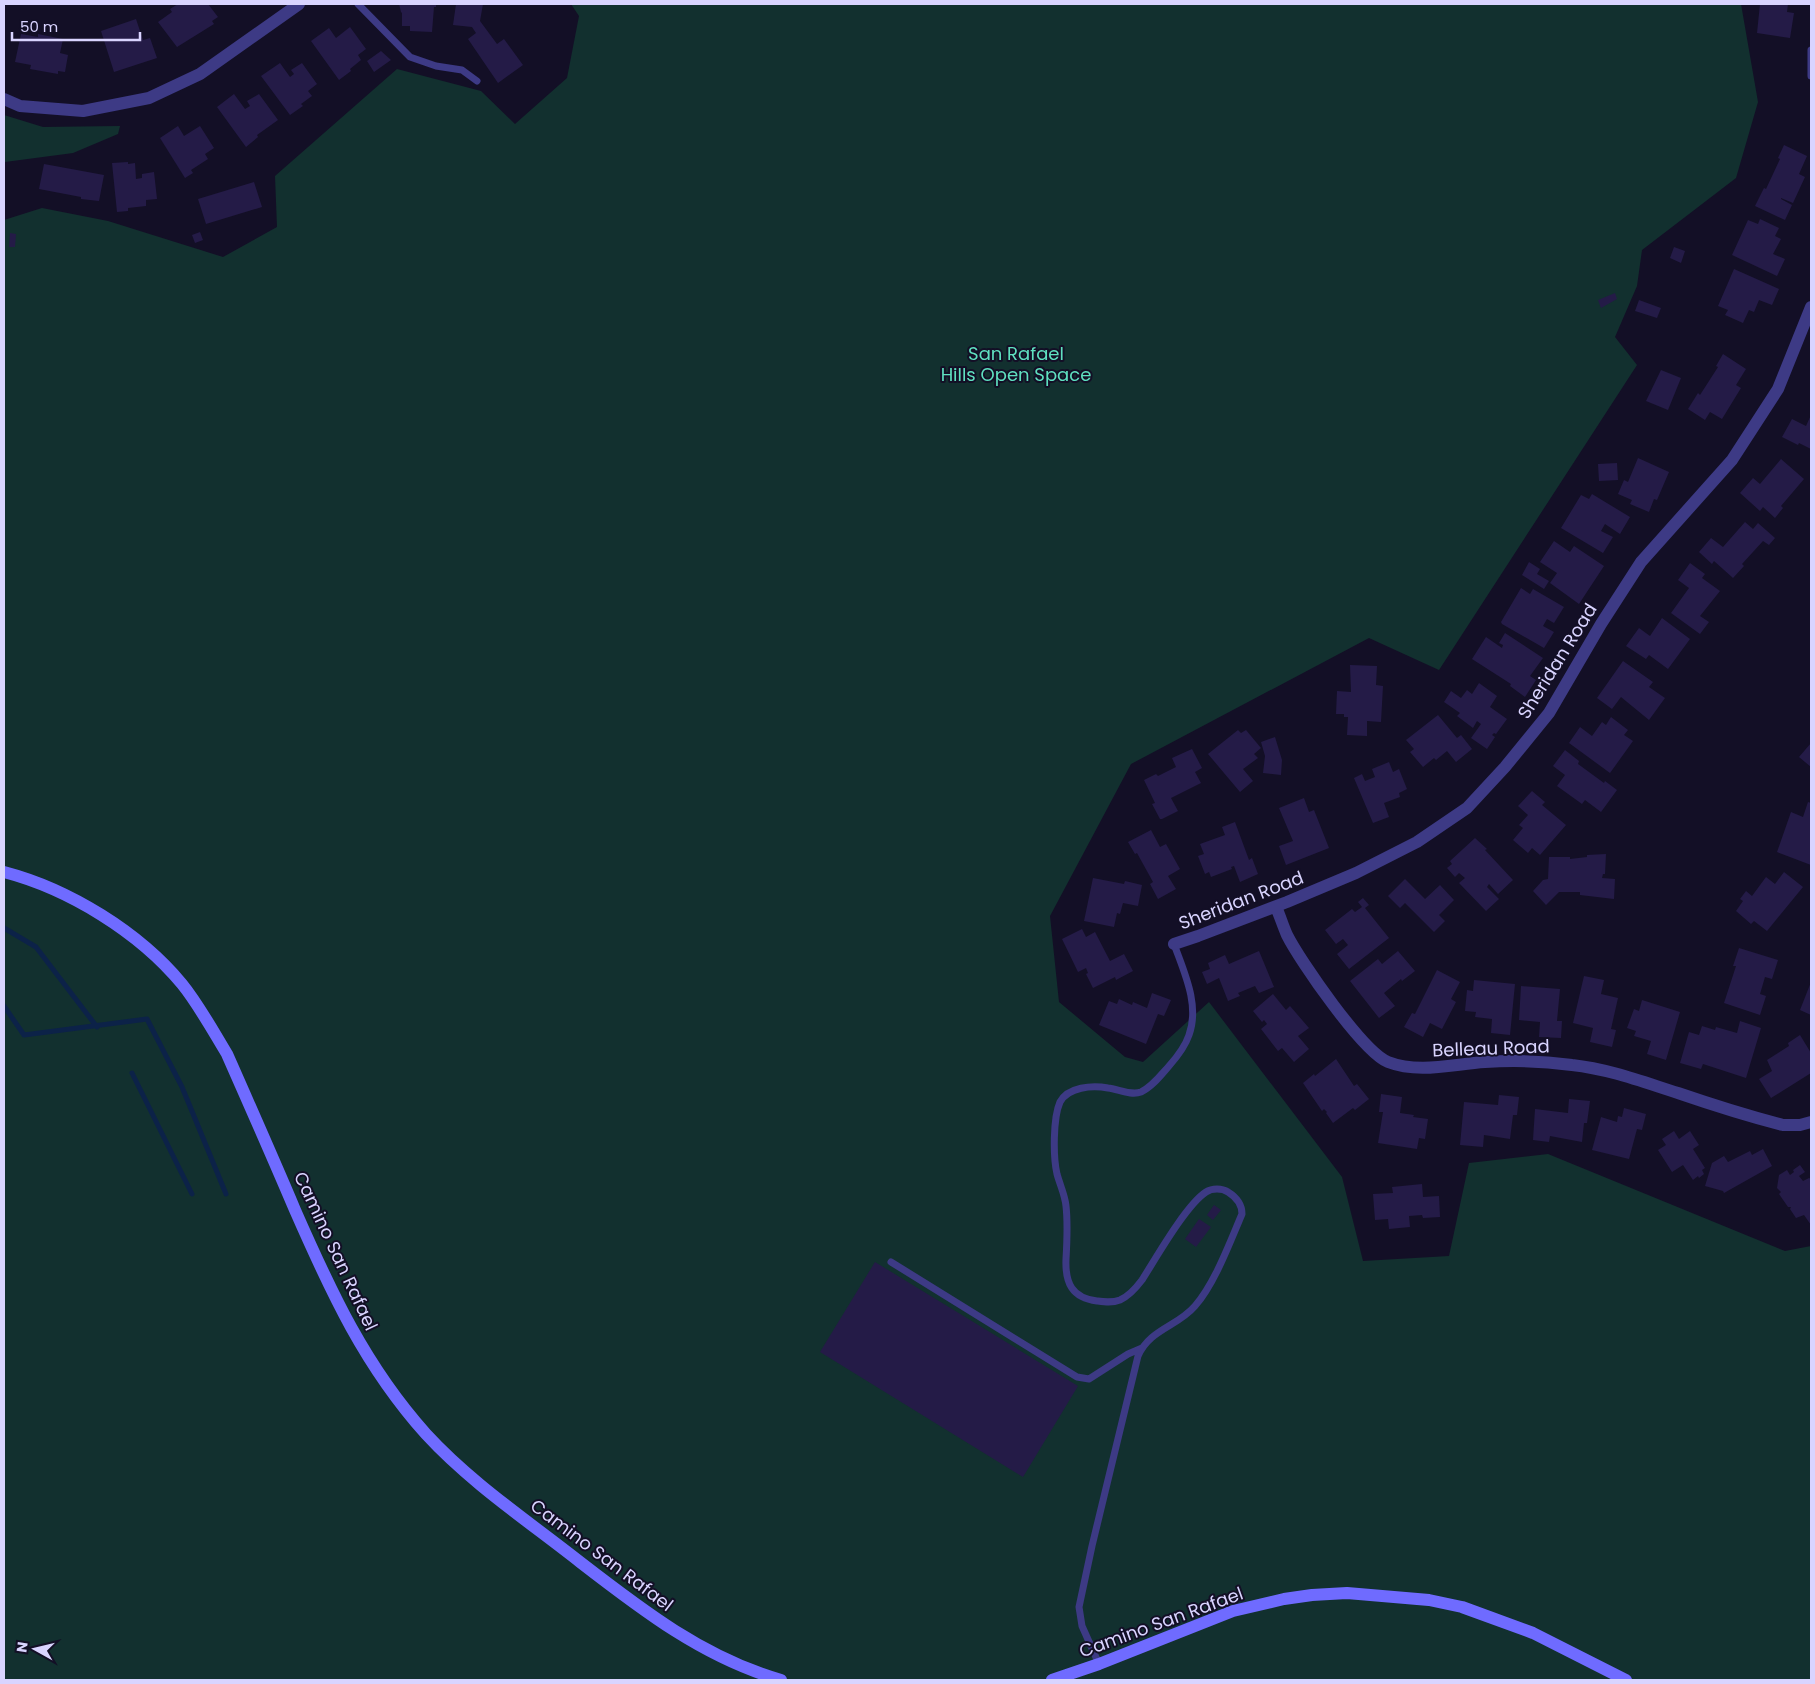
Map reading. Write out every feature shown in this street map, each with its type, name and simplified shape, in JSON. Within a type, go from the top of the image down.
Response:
[{"type":"street","points":[[4,99],[20,106],[83,111],[149,98],[200,74],[299,4]]},
{"type":"street","name":"Sheridan Road","points":[[1174,944],[1276,907],[1356,873],[1417,842],[1467,808],[1505,767],[1549,713],[1601,624],[1641,562],[1732,460],[1778,389],[1811,307]]},
{"type":"street","name":"Camino San Rafael","points":[[4,872],[62,893],[96,911],[155,956],[182,984],[211,1026],[227,1054],[325,1278],[353,1334],[381,1378],[427,1435],[459,1466],[494,1495],[623,1596],[660,1622],[695,1644],[728,1660],[762,1675],[781,1680]]},
{"type":"street","name":"Belleau Road","points":[[1276,907],[1287,935],[1303,963],[1346,1020],[1376,1054],[1386,1062],[1421,1068],[1483,1062],[1532,1060],[1573,1065],[1627,1076],[1783,1125],[1800,1125],[1811,1122]]},
{"type":"street","name":"Camino San Rafael","points":[[1052,1680],[1099,1664],[1233,1611],[1284,1599],[1347,1593],[1429,1600],[1462,1607],[1533,1633],[1626,1680]]},
{"type":"lane","points":[[358,4],[410,57],[436,66],[462,70],[476,81]]},
{"type":"lane","points":[[1811,50],[1811,76]]},
{"type":"lane","points":[[1099,1664],[1082,1626],[1079,1607],[1138,1356],[1151,1338],[1194,1307],[1201,1298],[1242,1214],[1241,1205],[1225,1190],[1216,1188],[1208,1190],[1190,1207],[1133,1291],[1121,1300],[1112,1302],[1092,1301],[1082,1298],[1072,1290],[1067,1279],[1068,1231],[1066,1205],[1057,1172],[1057,1111],[1061,1100],[1070,1092],[1088,1087],[1140,1092],[1159,1078],[1181,1051],[1190,1034],[1192,992],[1174,944]]},
{"type":"lane","points":[[891,1262],[1077,1377],[1088,1379],[1128,1354],[1142,1348]]},
{"type":"green space","name":"San Rafael Hills Open Space","points":[[571,4],[1741,4],[1758,102],[1736,178],[1642,250],[1637,286],[1615,337],[1637,365],[1439,670],[1369,638],[1131,764],[1050,916],[1059,1002],[1125,1057],[1143,1062],[1209,1002],[1342,1177],[1363,1261],[1449,1256],[1469,1163],[1548,1154],[1785,1251],[1811,1246],[1811,1680],[4,1680],[4,220],[42,208],[108,221],[223,257],[277,227],[275,176],[397,69],[481,91],[515,124],[567,78],[579,16]]},
{"type":"green space","points":[[4,115],[43,127],[120,126],[118,134],[73,153],[5,162],[4,164]]},
{"type":"building","points":[[178,4],[208,4],[218,17],[212,21],[214,24],[177,47],[158,22],[172,12],[170,9]]},
{"type":"building","points":[[399,4],[436,4],[436,7],[434,7],[432,32],[410,31],[410,26],[402,26],[402,13]]},
{"type":"building","points":[[456,4],[483,4],[480,21],[497,44],[504,39],[523,65],[498,83],[468,39],[476,33],[472,27],[453,25]]},
{"type":"building","points":[[1760,4],[1788,4],[1787,12],[1794,13],[1790,38],[1757,33]]},
{"type":"building","points":[[136,19],[143,40],[150,38],[157,58],[114,72],[101,31]]},
{"type":"building","points":[[350,27],[366,49],[358,55],[361,60],[339,80],[311,41],[329,28],[336,38]]},
{"type":"building","points":[[21,34],[38,37],[38,34],[63,39],[60,53],[68,55],[65,72],[58,71],[58,74],[30,69],[31,65],[15,62]]},
{"type":"building","points":[[381,51],[391,60],[374,72],[367,61]]},
{"type":"building","points":[[280,63],[290,77],[294,74],[291,70],[302,63],[317,84],[308,91],[312,96],[301,104],[303,106],[290,115],[261,76]]},
{"type":"building","points":[[234,94],[245,109],[250,106],[247,101],[259,94],[278,120],[257,135],[258,137],[246,147],[217,107]]},
{"type":"building","points":[[178,126],[184,136],[200,126],[214,148],[205,154],[208,159],[191,170],[193,173],[185,178],[160,138]]},
{"type":"building","points":[[1784,145],[1807,156],[1799,174],[1805,177],[1793,203],[1781,198],[1792,205],[1785,220],[1755,206],[1764,188],[1766,189],[1780,159],[1778,158]]},
{"type":"building","points":[[128,162],[128,164],[135,163],[136,179],[142,178],[142,174],[154,172],[157,199],[146,200],[146,206],[128,208],[128,211],[117,212],[112,163]]},
{"type":"building","points":[[44,164],[104,175],[99,201],[81,199],[81,197],[39,189]]},
{"type":"building","points":[[254,182],[262,207],[206,224],[198,199]]},
{"type":"building","points":[[1760,219],[1779,228],[1775,236],[1781,239],[1773,254],[1785,259],[1777,276],[1732,255],[1748,220],[1758,224]]},
{"type":"building","points":[[200,232],[203,240],[195,243],[192,235]]},
{"type":"building","points":[[10,233],[16,234],[15,247],[9,247]]},
{"type":"building","points":[[1674,247],[1685,251],[1681,263],[1670,258]]},
{"type":"building","points":[[1734,269],[1779,289],[1772,305],[1759,300],[1754,312],[1749,310],[1743,323],[1725,315],[1728,310],[1718,306]]},
{"type":"building","points":[[1615,293],[1617,299],[1601,308],[1598,300]]},
{"type":"building","points":[[1639,300],[1661,308],[1657,318],[1635,311]]},
{"type":"building","points":[[1723,354],[1746,369],[1736,385],[1741,388],[1722,419],[1710,412],[1705,420],[1688,409],[1698,393],[1700,395],[1718,367],[1716,366]]},
{"type":"building","points":[[1661,370],[1681,378],[1668,410],[1646,401]]},
{"type":"building","points":[[1811,415],[1811,449],[1782,437],[1792,419],[1806,426]]},
{"type":"building","points":[[1638,458],[1669,472],[1657,500],[1654,499],[1649,512],[1630,504],[1632,500],[1618,494],[1624,480],[1628,482]]},
{"type":"building","points":[[1781,459],[1804,479],[1781,506],[1783,508],[1775,518],[1763,507],[1760,511],[1740,493],[1753,478],[1760,484]]},
{"type":"building","points":[[1617,463],[1618,480],[1599,481],[1598,464]]},
{"type":"building","points":[[1592,494],[1630,517],[1620,534],[1605,524],[1601,531],[1613,537],[1603,553],[1561,528],[1581,495],[1589,499]]},
{"type":"building","points":[[1745,522],[1753,529],[1758,523],[1775,538],[1769,545],[1763,541],[1742,564],[1744,566],[1733,578],[1714,561],[1712,564],[1699,552],[1711,538],[1723,547]]},
{"type":"building","points":[[1554,541],[1570,552],[1574,546],[1604,566],[1579,604],[1550,583],[1557,573],[1540,562]]},
{"type":"building","points":[[1529,562],[1540,569],[1537,574],[1549,581],[1544,589],[1522,575]]},
{"type":"building","points":[[1690,563],[1705,574],[1702,578],[1720,591],[1700,616],[1709,622],[1700,634],[1671,613],[1689,588],[1678,580]]},
{"type":"building","points":[[1521,588],[1530,594],[1533,589],[1564,607],[1554,623],[1547,619],[1543,626],[1554,632],[1544,648],[1501,622]]},
{"type":"building","points":[[1662,618],[1690,639],[1668,669],[1649,655],[1646,659],[1626,646],[1639,628],[1650,636]]},
{"type":"building","points":[[1505,633],[1543,658],[1530,676],[1536,680],[1525,697],[1510,686],[1511,684],[1472,659],[1486,637],[1502,648],[1503,645],[1499,643]]},
{"type":"building","points":[[1623,661],[1653,682],[1649,687],[1665,698],[1649,720],[1621,697],[1612,709],[1597,698]]},
{"type":"building","points":[[1350,665],[1377,666],[1376,685],[1383,686],[1381,722],[1367,721],[1367,736],[1347,735],[1348,717],[1344,717],[1344,714],[1336,714],[1337,691],[1351,692]]},
{"type":"building","points":[[1479,683],[1497,696],[1490,707],[1507,719],[1496,734],[1492,735],[1495,737],[1487,749],[1471,738],[1481,724],[1477,721],[1473,728],[1457,716],[1460,713],[1444,702],[1451,691],[1461,698],[1467,690],[1472,694]]},
{"type":"building","points":[[1438,715],[1457,738],[1461,735],[1472,749],[1456,762],[1447,751],[1423,767],[1410,752],[1414,749],[1406,740]]},
{"type":"building","points":[[1611,717],[1628,730],[1624,735],[1633,741],[1610,773],[1569,743],[1580,727],[1592,736],[1602,722],[1606,725]]},
{"type":"building","points":[[1238,730],[1241,733],[1246,730],[1261,748],[1254,754],[1258,758],[1243,769],[1253,781],[1240,792],[1208,754]]},
{"type":"building","points":[[1275,737],[1282,760],[1281,775],[1263,773],[1265,756],[1261,742]]},
{"type":"building","points":[[1811,743],[1811,767],[1799,757]]},
{"type":"building","points":[[1192,749],[1202,768],[1195,772],[1201,783],[1171,798],[1178,811],[1160,819],[1152,804],[1155,803],[1144,780],[1156,774],[1158,776],[1176,767],[1172,758]]},
{"type":"building","points":[[1565,750],[1579,761],[1578,764],[1617,790],[1601,812],[1585,800],[1582,804],[1557,786],[1565,775],[1553,766]]},
{"type":"building","points":[[1389,762],[1393,772],[1399,769],[1407,789],[1399,793],[1400,797],[1384,803],[1389,817],[1373,823],[1354,778],[1362,774],[1365,781],[1375,777],[1372,769]]},
{"type":"building","points":[[1532,791],[1545,802],[1542,805],[1566,825],[1540,855],[1532,848],[1528,853],[1513,840],[1523,828],[1519,825],[1528,815],[1518,806]]},
{"type":"building","points":[[1304,798],[1309,812],[1314,810],[1329,848],[1286,865],[1279,846],[1293,841],[1279,808]]},
{"type":"building","points":[[1808,802],[1811,803],[1811,865],[1777,852],[1791,812],[1803,817]]},
{"type":"building","points":[[1235,822],[1249,860],[1252,858],[1258,874],[1240,882],[1234,866],[1231,867],[1232,869],[1211,877],[1209,872],[1205,874],[1198,856],[1204,854],[1200,844],[1225,835],[1222,827]]},
{"type":"building","points":[[1151,830],[1160,847],[1166,844],[1180,869],[1168,876],[1176,889],[1158,899],[1150,884],[1153,882],[1137,853],[1135,854],[1128,842]]},
{"type":"building","points":[[1475,838],[1487,849],[1485,850],[1513,880],[1498,894],[1489,884],[1487,887],[1499,899],[1486,911],[1459,883],[1465,878],[1459,873],[1455,877],[1447,868],[1452,864],[1450,861]]},
{"type":"building","points":[[1606,854],[1605,874],[1603,874],[1602,878],[1615,879],[1614,899],[1580,895],[1580,892],[1559,892],[1546,905],[1533,891],[1543,880],[1548,879],[1549,857],[1570,857],[1570,859],[1587,857],[1587,855]]},
{"type":"building","points":[[1784,872],[1803,887],[1767,931],[1754,921],[1751,924],[1736,911],[1743,901],[1740,899],[1746,891],[1752,896],[1766,877],[1775,884]]},
{"type":"building","points":[[1093,878],[1124,884],[1125,881],[1142,885],[1138,906],[1123,903],[1120,914],[1117,913],[1114,927],[1084,921]]},
{"type":"building","points":[[1405,879],[1425,899],[1440,885],[1454,900],[1439,915],[1445,921],[1434,932],[1405,903],[1400,908],[1388,896]]},
{"type":"building","points":[[1363,898],[1369,905],[1365,908],[1389,938],[1349,969],[1337,954],[1348,945],[1343,939],[1336,944],[1325,930],[1352,909],[1355,912],[1362,907],[1358,902]]},
{"type":"building","points":[[1082,929],[1086,937],[1095,932],[1110,961],[1124,954],[1133,971],[1116,980],[1115,977],[1093,988],[1086,974],[1088,973],[1086,968],[1078,972],[1062,939]]},
{"type":"building","points":[[1739,948],[1778,960],[1772,979],[1765,977],[1760,994],[1766,996],[1760,1015],[1724,1003],[1736,966],[1733,966]]},
{"type":"building","points":[[1259,951],[1274,987],[1259,993],[1255,986],[1238,993],[1240,996],[1228,1001],[1219,978],[1207,984],[1202,972],[1210,969],[1208,963],[1225,955],[1229,964]]},
{"type":"building","points":[[1398,951],[1415,971],[1402,981],[1401,979],[1384,993],[1395,1006],[1379,1018],[1350,981],[1378,959],[1382,964]]},
{"type":"building","points":[[1437,970],[1460,982],[1451,999],[1456,1002],[1442,1029],[1430,1023],[1423,1037],[1404,1027],[1412,1013],[1415,1014]]},
{"type":"building","points":[[1584,976],[1604,980],[1601,994],[1618,998],[1611,1029],[1616,1030],[1612,1047],[1590,1042],[1593,1028],[1573,1023]]},
{"type":"building","points":[[1474,980],[1515,984],[1510,1035],[1491,1033],[1492,1019],[1475,1017],[1476,1012],[1465,1011],[1467,990],[1473,991]]},
{"type":"building","points":[[1811,982],[1811,1015],[1800,1010]]},
{"type":"building","points":[[1521,986],[1560,989],[1557,1021],[1562,1021],[1561,1038],[1539,1037],[1540,1022],[1519,1020]]},
{"type":"building","points":[[1152,993],[1171,1000],[1164,1016],[1158,1014],[1146,1044],[1099,1025],[1109,1001],[1117,1004],[1119,999],[1132,1005],[1133,1002],[1147,1008]]},
{"type":"building","points":[[1273,994],[1286,1010],[1290,1006],[1309,1028],[1298,1036],[1309,1049],[1294,1062],[1282,1048],[1278,1051],[1261,1029],[1267,1024],[1264,1020],[1262,1022],[1253,1011]]},
{"type":"building","points":[[1642,1000],[1680,1012],[1666,1060],[1647,1054],[1651,1041],[1634,1036],[1636,1031],[1627,1028],[1634,1009],[1639,1011]]},
{"type":"building","points":[[1740,1021],[1761,1028],[1746,1078],[1703,1064],[1701,1069],[1680,1063],[1689,1032],[1699,1035],[1702,1026],[1715,1030],[1716,1027],[1737,1033]]},
{"type":"building","points":[[1800,1035],[1811,1053],[1811,1073],[1771,1098],[1759,1079],[1772,1071],[1767,1060],[1789,1046],[1788,1043]]},
{"type":"building","points":[[1336,1059],[1354,1086],[1357,1084],[1369,1099],[1333,1123],[1327,1112],[1324,1109],[1322,1111],[1303,1083]]},
{"type":"building","points":[[1381,1094],[1402,1097],[1400,1113],[1428,1119],[1425,1139],[1419,1138],[1417,1149],[1378,1143],[1383,1112],[1379,1112]]},
{"type":"building","points":[[1499,1095],[1519,1097],[1517,1115],[1513,1115],[1510,1139],[1484,1135],[1483,1147],[1460,1145],[1464,1102],[1498,1105]]},
{"type":"building","points":[[1569,1099],[1590,1101],[1587,1123],[1584,1123],[1582,1142],[1550,1136],[1549,1142],[1533,1140],[1535,1109],[1568,1113]]},
{"type":"building","points":[[1624,1108],[1646,1114],[1642,1130],[1637,1129],[1629,1159],[1592,1150],[1601,1117],[1617,1122],[1618,1116],[1622,1117]]},
{"type":"building","points":[[1674,1131],[1679,1139],[1690,1131],[1699,1145],[1693,1149],[1705,1168],[1702,1170],[1704,1174],[1699,1178],[1698,1176],[1693,1180],[1683,1165],[1672,1172],[1658,1150],[1666,1145],[1662,1139]]},
{"type":"building","points":[[1763,1149],[1772,1166],[1724,1193],[1723,1191],[1705,1186],[1712,1163],[1724,1156],[1728,1162],[1750,1151],[1752,1155]]},
{"type":"building","points":[[1800,1165],[1805,1172],[1799,1176],[1803,1181],[1811,1179],[1811,1225],[1804,1215],[1796,1218],[1790,1209],[1791,1207],[1788,1207],[1777,1188],[1779,1175],[1787,1170],[1790,1175]]},
{"type":"building","points":[[1422,1184],[1423,1197],[1439,1196],[1440,1217],[1423,1218],[1422,1215],[1409,1216],[1410,1227],[1389,1229],[1388,1219],[1375,1220],[1373,1194],[1393,1193],[1392,1187]]},
{"type":"building","points":[[1214,1205],[1221,1210],[1213,1220],[1207,1215]]},
{"type":"building","points":[[1199,1219],[1211,1227],[1196,1247],[1185,1239]]},
{"type":"building","points":[[875,1262],[1078,1386],[1023,1477],[820,1352]]},
{"type":"waterway","points":[[4,928],[36,947],[97,1027]]},
{"type":"waterway","points":[[4,1006],[24,1035],[147,1019],[182,1087],[226,1194]]},
{"type":"waterway","points":[[132,1073],[192,1194]]}]
